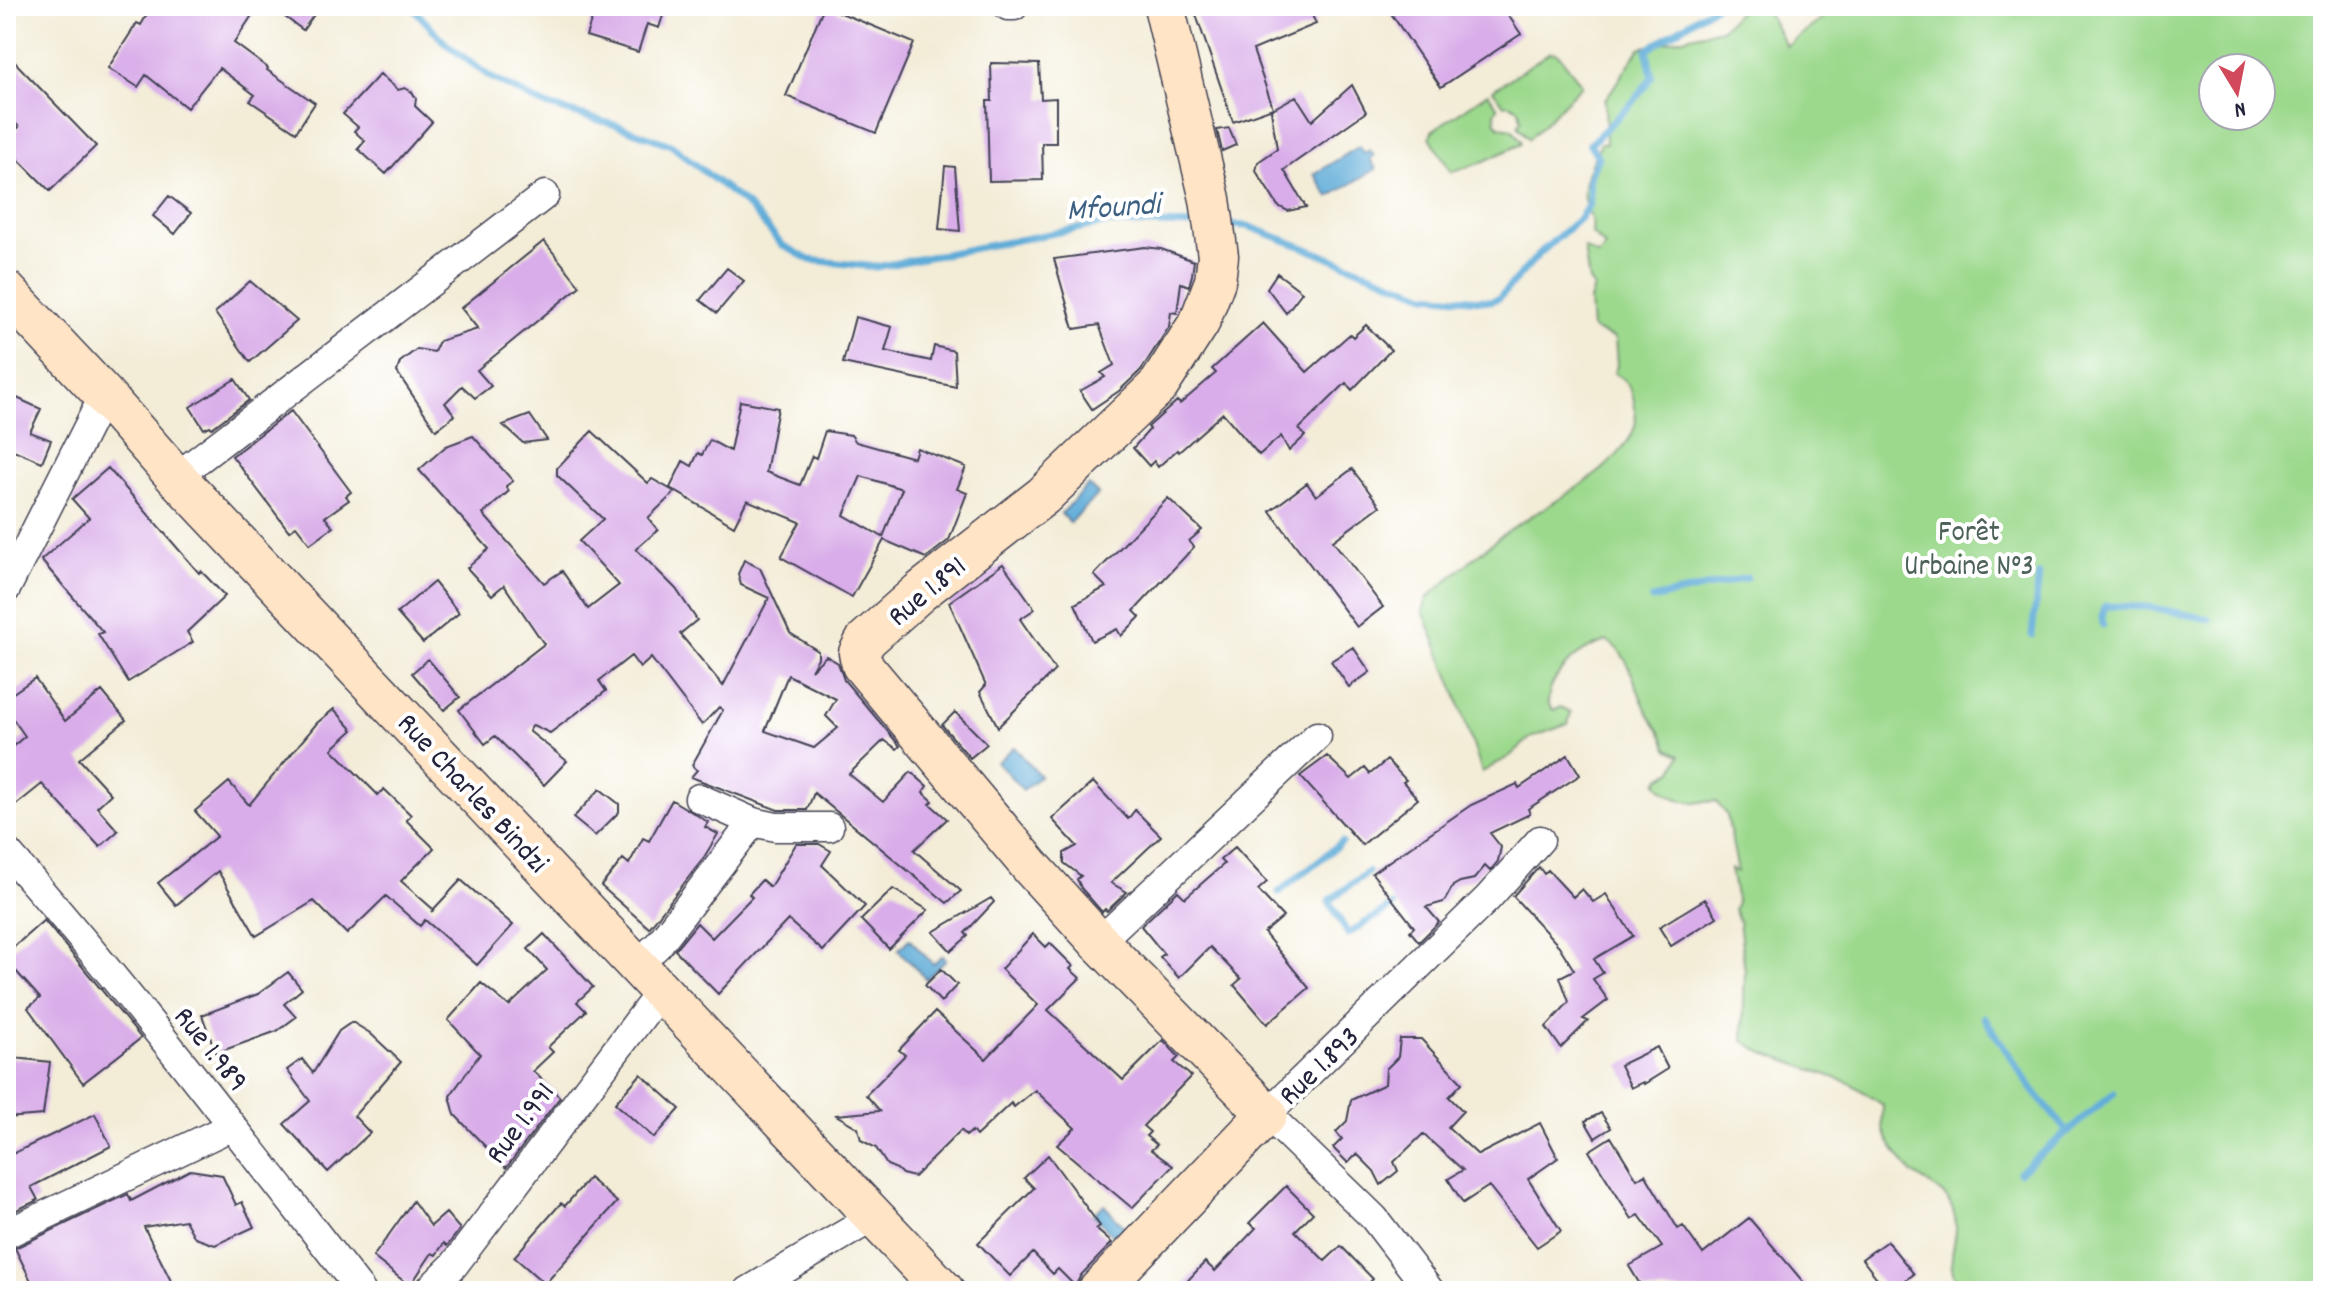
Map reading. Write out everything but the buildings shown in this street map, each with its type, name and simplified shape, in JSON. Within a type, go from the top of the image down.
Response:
[{"type":"street","points":[[1008,6],[1014,6]]},
{"type":"street","name":"Rue 1.891","points":[[1164,6],[1210,199],[1218,256],[1215,281],[1199,323],[1159,385],[1043,496],[920,592],[866,640],[859,653],[862,665],[1032,868],[1099,942],[1267,1114]]},
{"type":"street","points":[[176,477],[545,195]]},
{"type":"street","name":"Rue Charles Bindzi","points":[[6,291],[176,477],[944,1291]]},
{"type":"street","points":[[6,589],[104,395]]},
{"type":"street","points":[[1099,942],[1317,736]]},
{"type":"street","points":[[699,798],[753,822],[776,827],[829,827]]},
{"type":"street","name":"Rue 1.991","points":[[428,1291],[454,1265],[649,978],[658,945],[753,822]]},
{"type":"street","name":"Rue 1.893","points":[[1098,1291],[1267,1114],[1488,898],[1540,840]]},
{"type":"street","name":"Rue 1.989","points":[[6,851],[232,1126],[361,1291]]},
{"type":"street","points":[[1267,1114],[1374,1218],[1430,1291]]},
{"type":"street","points":[[6,1234],[232,1126]]},
{"type":"street","points":[[748,1291],[874,1217]]},
{"type":"green space","name":"Forêt Urbaine N°3","points":[[1745,6],[1764,6],[1786,46],[1822,19],[1823,6],[2323,6],[2323,1291],[1963,1291],[1952,1270],[1956,1224],[1951,1206],[1943,1194],[1912,1172],[1892,1146],[1883,1130],[1883,1105],[1850,1083],[1764,1053],[1743,1041],[1745,971],[1739,921],[1734,909],[1737,902],[1731,869],[1738,872],[1727,815],[1716,801],[1683,801],[1670,795],[1657,783],[1673,771],[1680,755],[1668,749],[1627,663],[1615,647],[1607,641],[1596,645],[1576,656],[1560,672],[1548,703],[1553,710],[1561,707],[1571,712],[1568,724],[1530,738],[1510,756],[1482,772],[1455,691],[1423,611],[1428,597],[1478,554],[1509,530],[1599,472],[1627,442],[1635,426],[1632,392],[1624,380],[1614,373],[1617,366],[1615,339],[1592,329],[1590,300],[1594,288],[1589,281],[1584,248],[1599,256],[1605,246],[1592,234],[1584,188],[1590,165],[1601,143],[1606,143],[1605,100],[1640,48],[1721,29]]},
{"type":"green space","points":[[1550,52],[1557,53],[1582,85],[1529,139],[1518,126],[1521,120],[1519,109],[1504,105],[1493,90]]},
{"type":"green space","points":[[1488,93],[1498,108],[1495,112],[1496,123],[1512,129],[1521,144],[1480,163],[1451,172],[1430,137],[1432,131]]},
{"type":"water","points":[[1360,146],[1364,153],[1370,150],[1374,156],[1370,159],[1376,169],[1329,197],[1314,174]]},
{"type":"water","points":[[1088,485],[1098,494],[1070,523],[1061,514]]},
{"type":"water","points":[[1014,747],[1040,776],[1023,790],[997,762]]},
{"type":"water","points":[[909,939],[933,964],[943,956],[946,960],[926,979],[898,950]]},
{"type":"water","points":[[1104,1205],[1127,1230],[1116,1239],[1093,1214]]},
{"type":"waterway","name":"Mfoundi","points":[[411,6],[445,43],[490,77],[542,104],[671,145],[750,208],[782,245],[810,260],[876,267],[1107,223],[1201,225]]},
{"type":"waterway","name":"Mfoundi","points":[[1225,225],[1248,226],[1426,295],[1491,301],[1499,298],[1540,253],[1580,218],[1590,203],[1589,178],[1598,157],[1590,144],[1633,102],[1652,77],[1647,50],[1715,6]]},
{"type":"waterway","points":[[2032,635],[2039,575]]},
{"type":"waterway","points":[[1652,599],[1747,578]]},
{"type":"waterway","points":[[2103,625],[2105,606],[2149,607],[2209,619]]},
{"type":"waterway","points":[[1279,892],[1342,842]]},
{"type":"waterway","points":[[1368,872],[1329,901],[1348,934],[1392,906]]},
{"type":"waterway","points":[[1984,1017],[2032,1089],[2068,1133]]},
{"type":"waterway","points":[[2019,1172],[2114,1093]]}]
